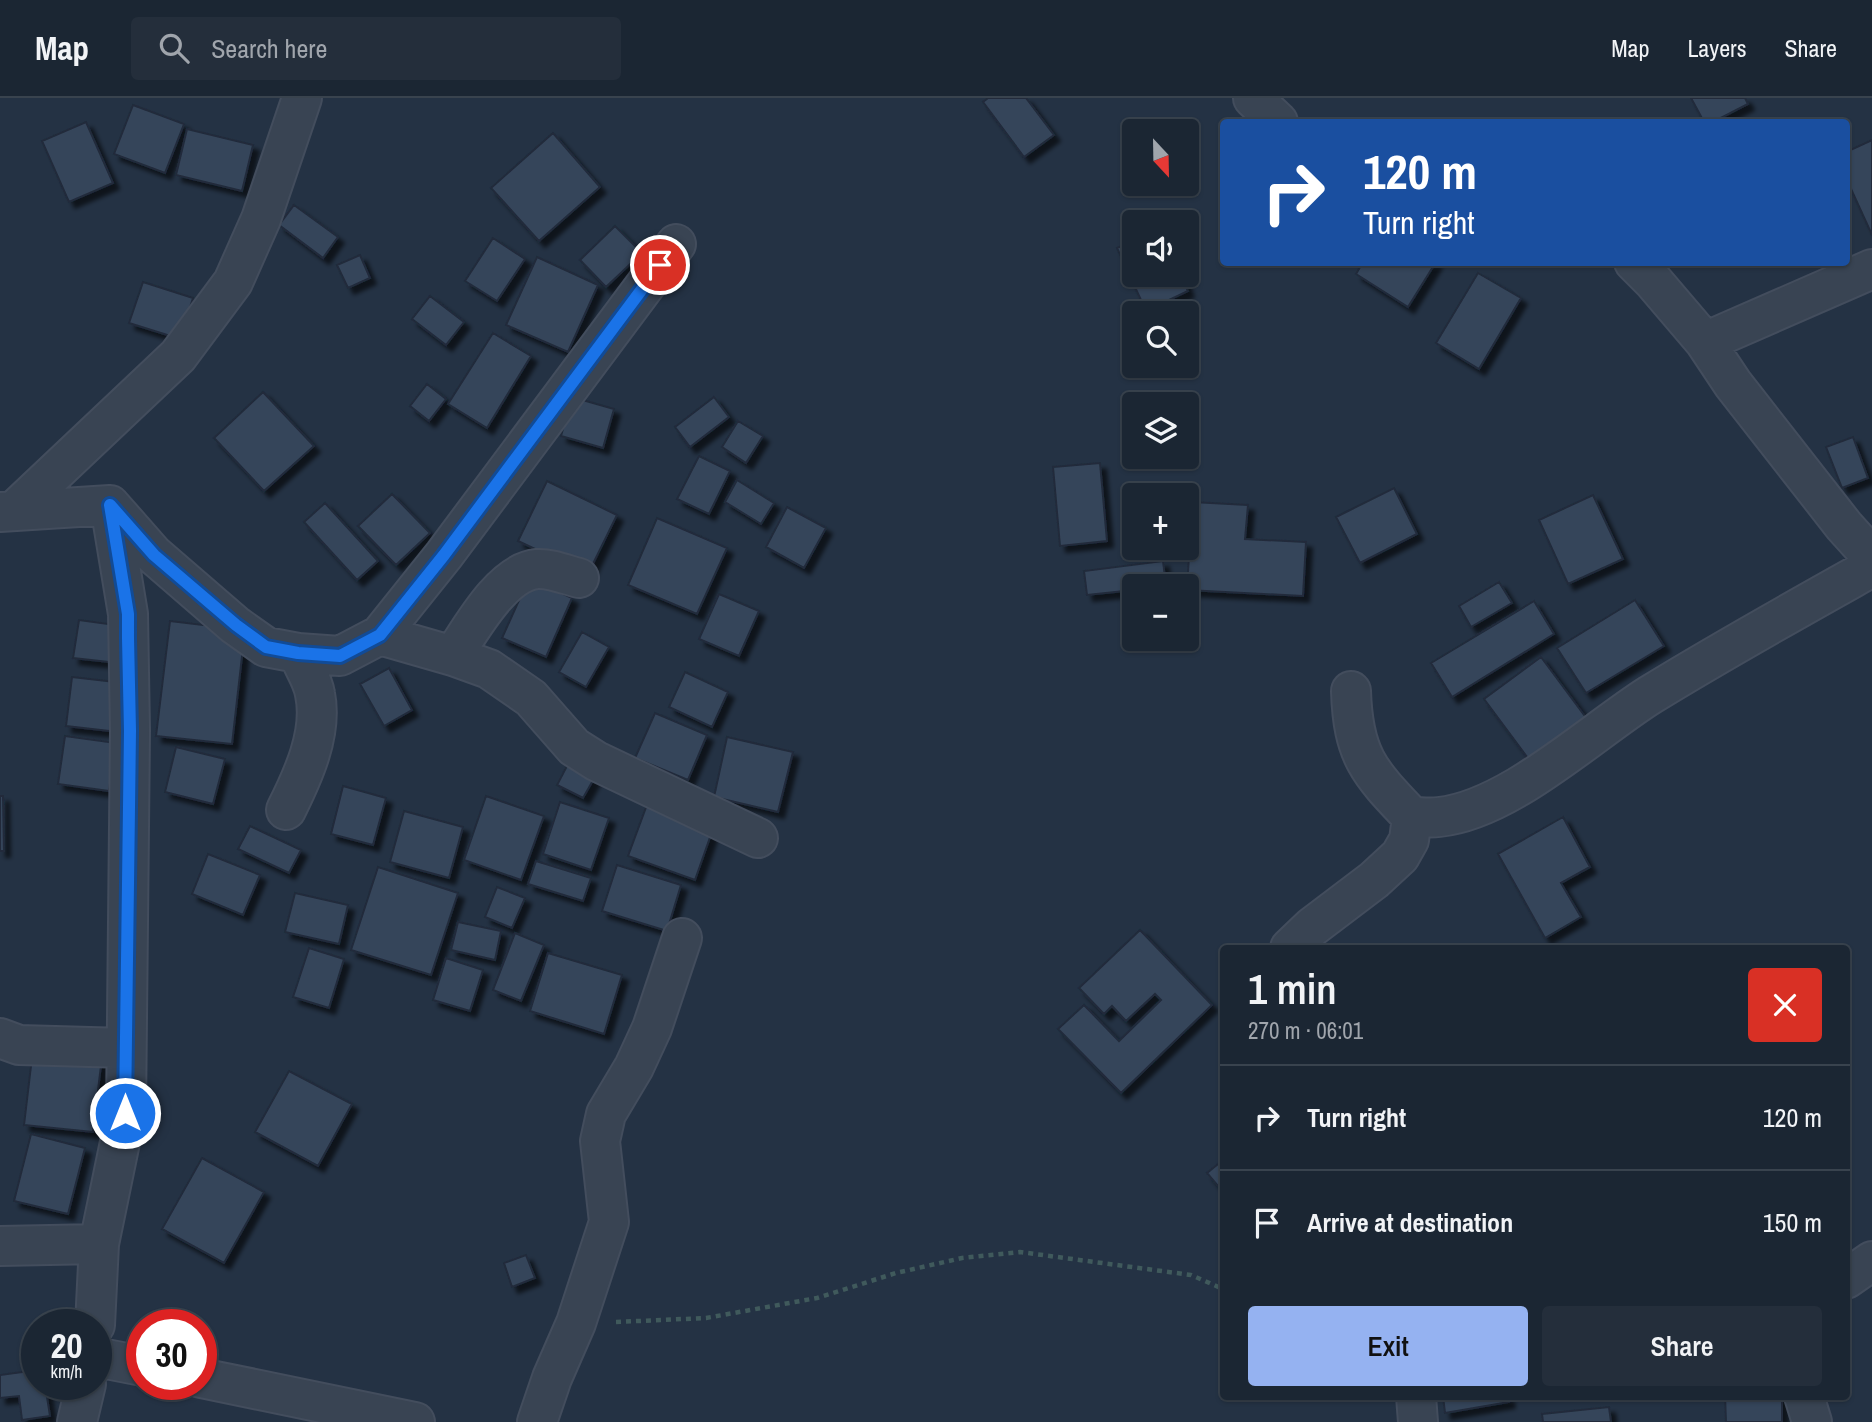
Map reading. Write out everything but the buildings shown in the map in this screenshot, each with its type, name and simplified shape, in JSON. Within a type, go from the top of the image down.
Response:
[{"type":"street","points":[[7,512],[178,356],[233,282],[261,219],[302,98]]},
{"type":"street","points":[[1253,98],[1275,119]]},
{"type":"street","points":[[110,505],[154,555],[266,647],[340,656],[380,635],[444,555],[676,244]]},
{"type":"street","points":[[1638,266],[1705,342],[1733,384],[1844,526],[1872,557]]},
{"type":"street","points":[[1705,342],[1872,269]]},
{"type":"street","points":[[7,512],[110,505]]},
{"type":"street","points":[[96,1309],[99,1244],[125,1113],[130,731],[128,614],[110,505]]},
{"type":"street","points":[[1351,691],[1352,723],[1358,747],[1378,782],[1412,817],[1440,817],[1476,808],[1513,790],[1647,697],[1732,645],[1872,567]]},
{"type":"street","points":[[453,656],[484,611],[513,576],[538,569],[579,578]]},
{"type":"street","points":[[380,635],[489,669],[531,698],[574,747],[596,761],[758,838]]},
{"type":"street","points":[[286,810],[301,779],[317,724],[315,692],[298,653]]},
{"type":"street","points":[[1293,945],[1400,856],[1409,840],[1412,817]]},
{"type":"street","points":[[537,1422],[552,1378],[576,1323],[609,1222],[600,1141],[606,1114],[634,1067],[652,1028],[682,938]]},
{"type":"street","points":[[0,1038],[19,1045],[126,1048]]},
{"type":"street","points":[[0,1247],[99,1244]]},
{"type":"street","points":[[1850,1276],[1872,1261]]},
{"type":"street","points":[[217,1381],[415,1422]]},
{"type":"street","points":[[77,1422],[82,1400]]},
{"type":"street","points":[[1416,1400],[1418,1422]]},
{"type":"street","points":[[1805,1400],[1812,1422]]},
{"type":"path","points":[[576,1323],[706,1318],[817,1297],[895,1273],[962,1258],[1020,1252],[1191,1275],[1220,1289]]},
{"type":"route","points":[[125,1113],[130,731],[128,614],[110,505],[154,555],[266,647],[340,656],[380,635],[444,555],[660,265]]}]
